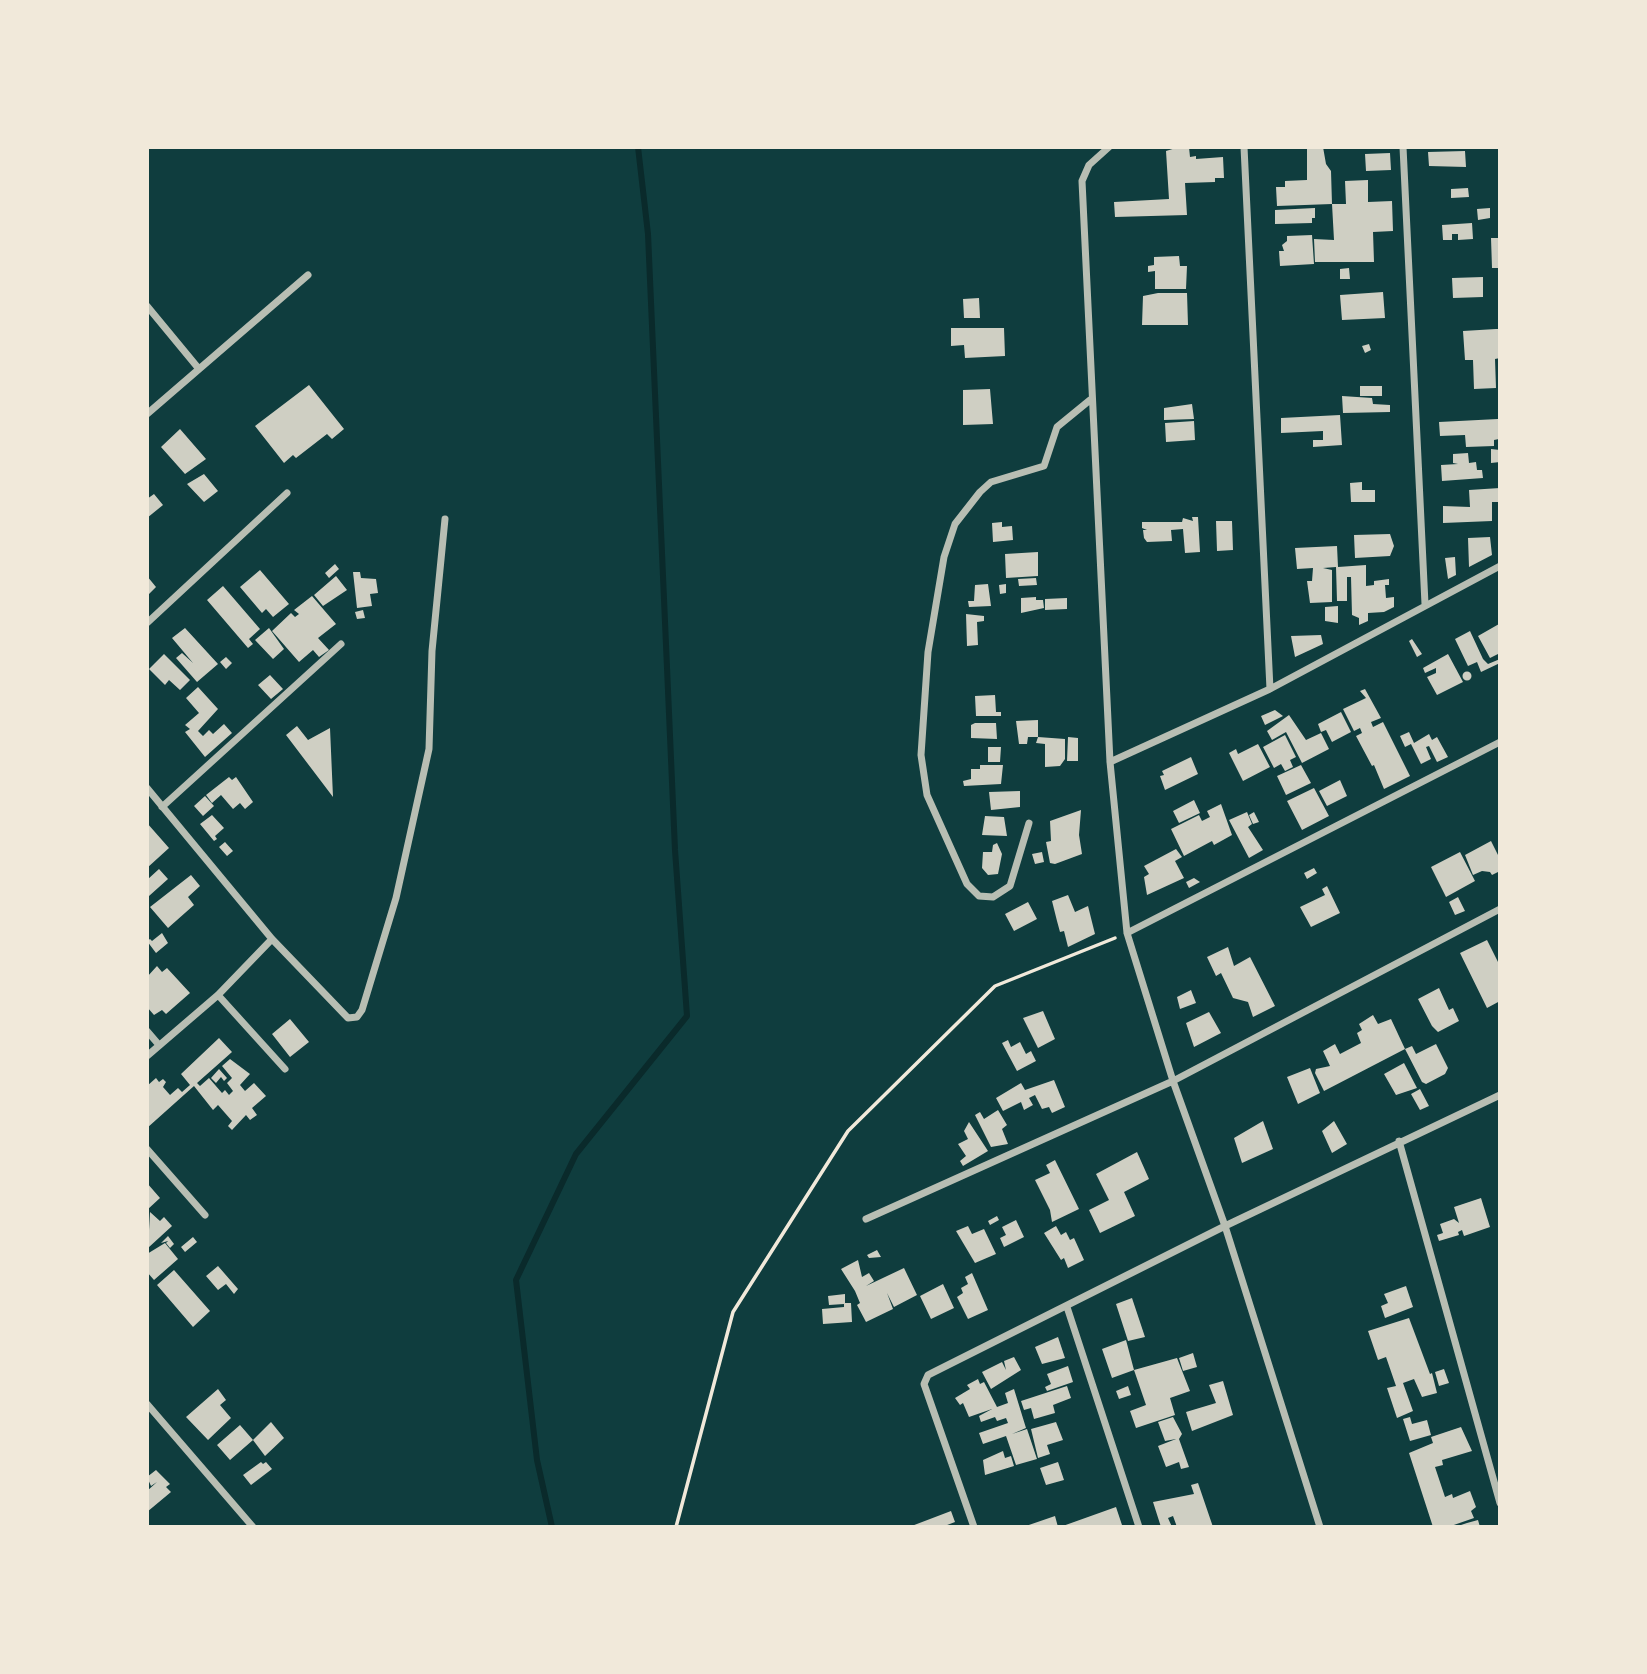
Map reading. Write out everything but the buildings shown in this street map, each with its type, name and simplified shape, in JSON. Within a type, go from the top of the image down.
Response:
[{"type":"street","points":[[1108,147],[1089,165],[1082,181],[1090,400],[1110,762],[1127,933],[1173,1081],[1225,1226],[1320,1527]]},
{"type":"street","points":[[1244,147],[1270,689]]},
{"type":"street","points":[[1403,147],[1426,604]]},
{"type":"street","points":[[147,414],[308,275]]},
{"type":"street","points":[[147,306],[199,369]]},
{"type":"street","points":[[1029,823],[1010,886],[993,897],[979,896],[967,884],[927,795],[921,755],[928,652],[944,557],[955,524],[991,482],[1044,467],[1057,427],[1090,400]]},
{"type":"street","points":[[147,623],[287,493]]},
{"type":"street","points":[[147,788],[272,939],[348,1018],[357,1017],[362,1010],[396,898],[429,749],[432,651],[445,519]]},
{"type":"street","points":[[1110,762],[1270,689],[1500,566]]},
{"type":"street","points":[[162,807],[341,644]]},
{"type":"street","points":[[1127,933],[1500,742]]},
{"type":"street","points":[[866,1219],[1173,1081],[1500,909]]},
{"type":"street","points":[[147,1056],[218,995],[272,939]]},
{"type":"street","points":[[218,995],[285,1069]]},
{"type":"street","points":[[147,1031],[159,1045]]},
{"type":"street","points":[[974,1527],[925,1384],[929,1375],[1225,1226],[1500,1095]]},
{"type":"street","points":[[1399,1141],[1500,1503]]},
{"type":"street","points":[[147,1149],[205,1215]]},
{"type":"street","points":[[1067,1307],[1139,1527]]},
{"type":"street","points":[[147,1404],[253,1527]]},
{"type":"path","points":[[676,1527],[733,1312],[848,1131],[995,985],[1127,933]]},
{"type":"waterway","points":[[552,1527],[537,1460],[516,1280],[576,1154],[687,1016],[675,850],[648,234],[638,147]]}]
